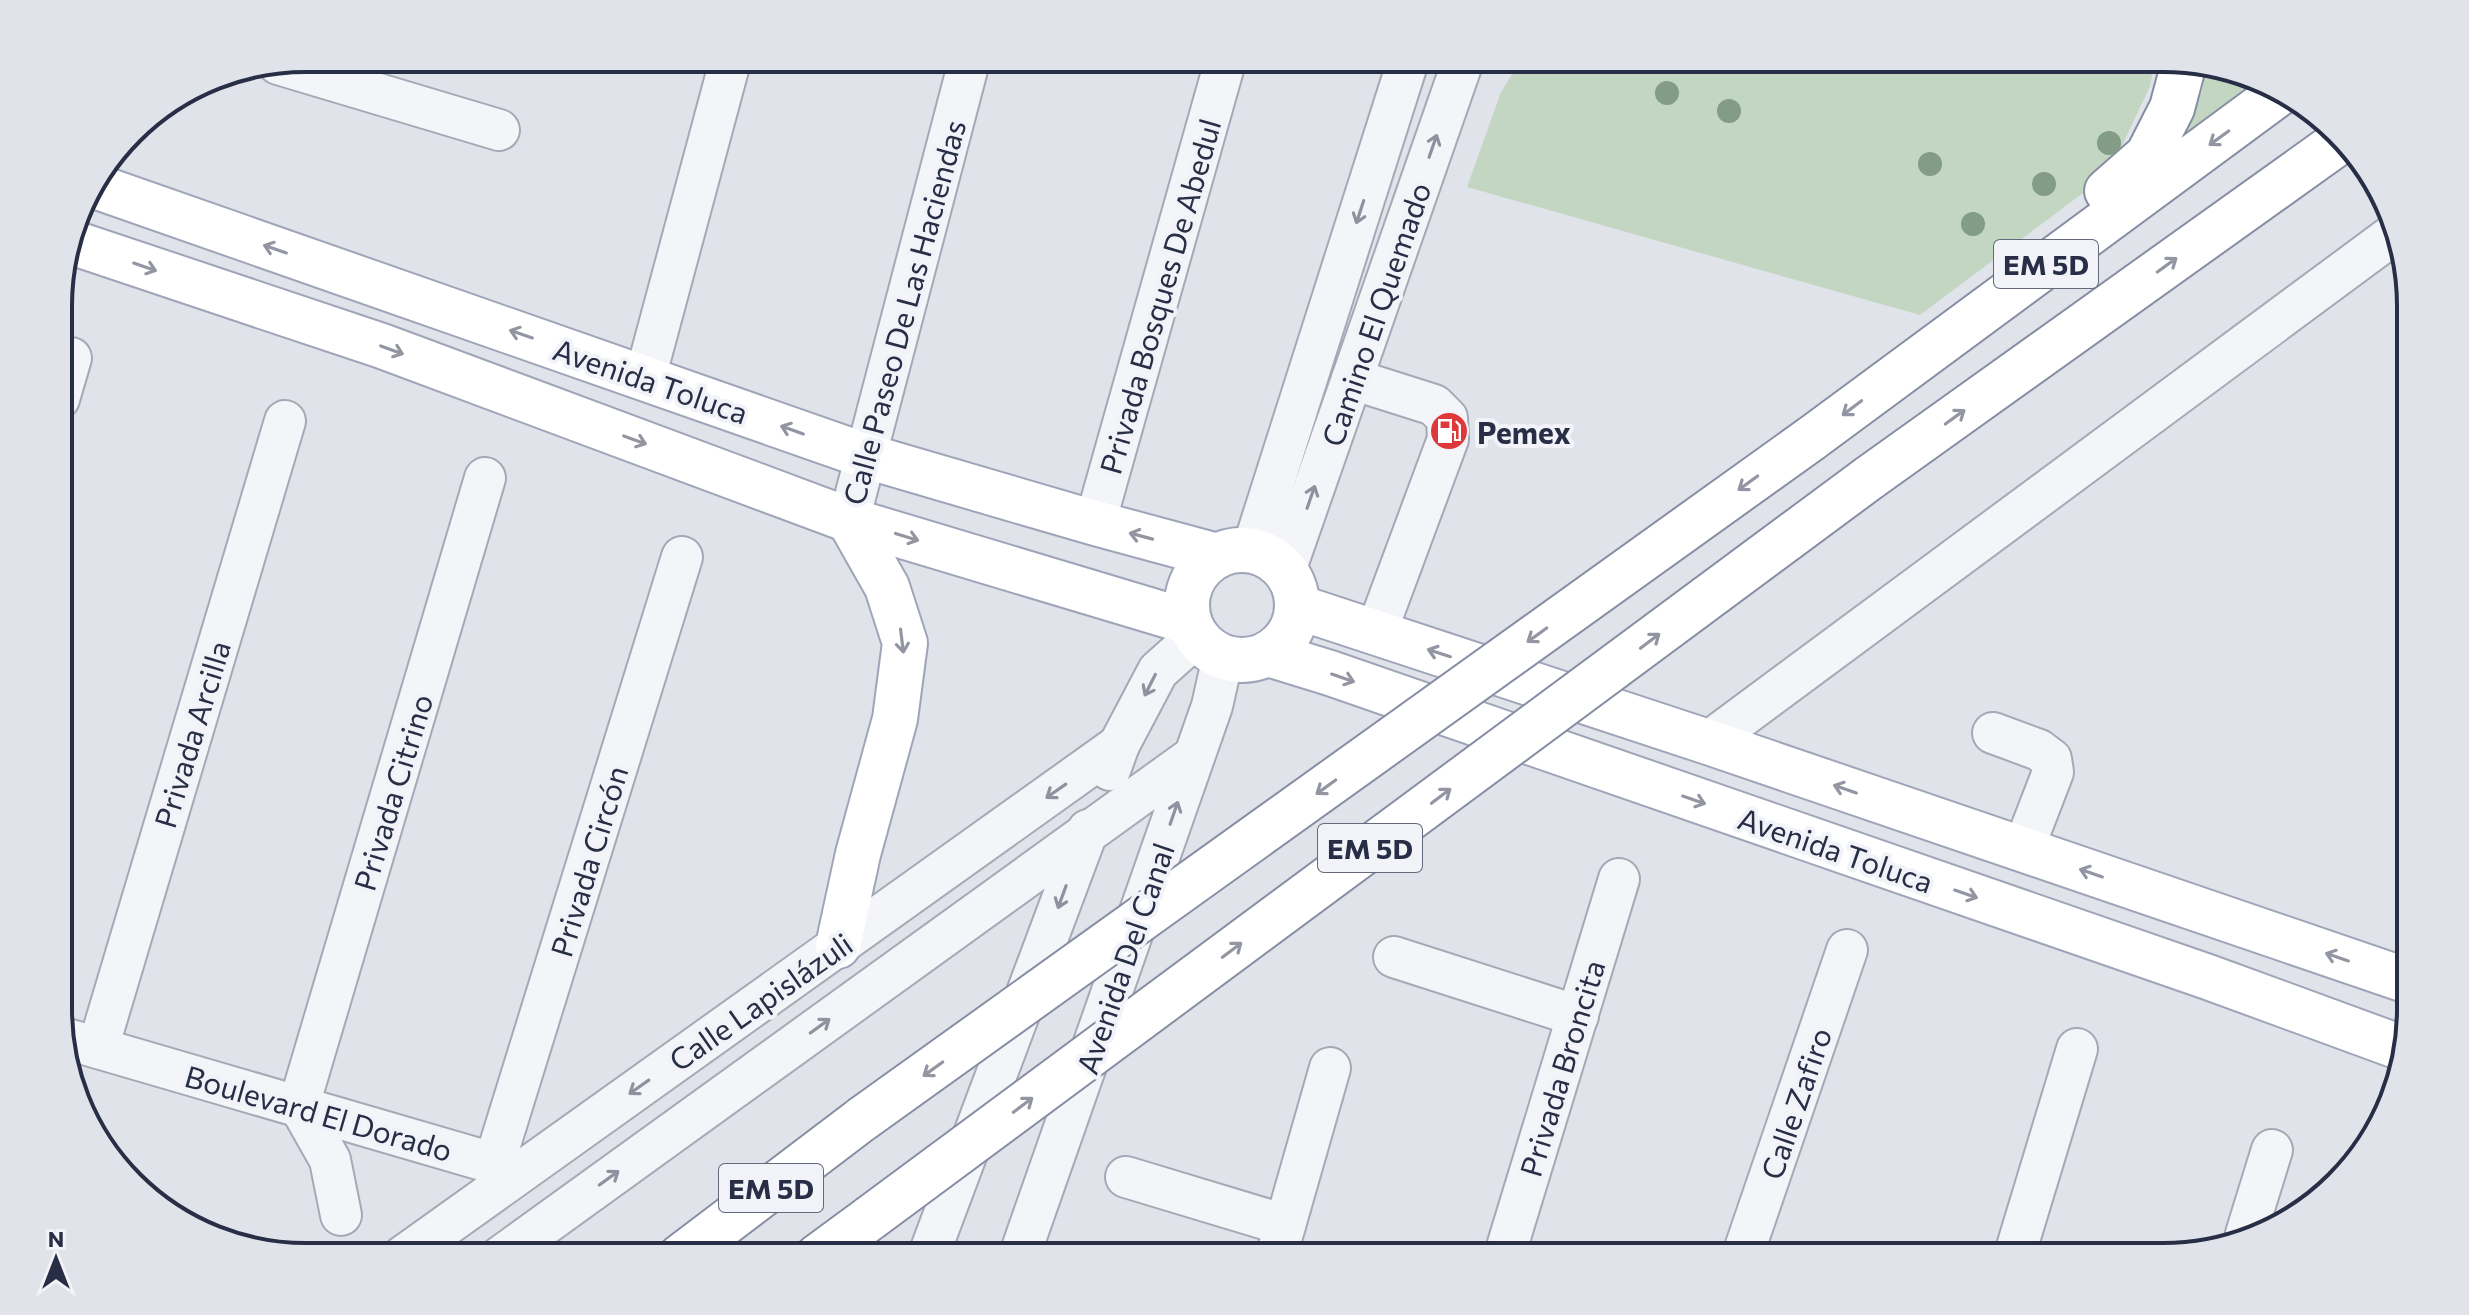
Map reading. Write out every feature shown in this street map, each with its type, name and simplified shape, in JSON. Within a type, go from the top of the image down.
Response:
[{"type":"main road","points":[[1890,379],[2148,155],[2172,108],[2181,73]]},
{"type":"main road","name":"EM 5D","points":[[699,1243],[862,1119],[1812,438],[2271,99]]},
{"type":"main road","name":"EM 5D","points":[[836,1243],[1869,478],[2333,146]]},
{"type":"main road","name":"Avenida Toluca","points":[[104,189],[866,456],[1263,571],[1376,633],[1708,742],[2397,977]]},
{"type":"main road","name":"Avenida Toluca","points":[[80,245],[382,346],[849,520],[1203,639]]},
{"type":"main road","points":[[838,946],[858,854],[895,719],[905,643],[887,587],[849,520]]},
{"type":"main road","points":[[1204,564],[1263,571],[1294,626],[1284,642],[1268,654],[1246,661],[1203,639],[1186,607],[1188,591],[1194,576],[1204,564]]},
{"type":"main road","name":"Avenida Toluca","points":[[1268,654],[2208,977],[2394,1045]]},
{"type":"main road","points":[[1589,764],[1639,767],[1681,759],[1708,742]]},
{"type":"main road","points":[[2208,977],[2248,972],[2286,978],[2397,1015]]},
{"type":"main road","points":[[845,1243],[870,1218]]},
{"type":"street","points":[[305,72],[499,130]]},
{"type":"street","points":[[645,378],[727,72]]},
{"type":"street","name":"Calle Paseo De Las Haciendas","points":[[849,520],[966,72]]},
{"type":"street","name":"Privada Bosques De Abedul","points":[[1095,523],[1222,72]]},
{"type":"street","name":"Camino El Quemado","points":[[1263,571],[1405,72]]},
{"type":"street","name":"Camino El Quemado","points":[[1263,571],[1352,379],[1459,72]]},
{"type":"street","points":[[1708,742],[2387,239]]},
{"type":"street","points":[[1352,379],[1434,405],[1447,418],[1448,439],[1376,633]]},
{"type":"street","name":"Privada Arcilla","points":[[98,1048],[285,421]]},
{"type":"street","name":"Privada Citrino","points":[[299,1105],[485,478]]},
{"type":"street","name":"Privada Circón","points":[[507,1168],[682,557]]},
{"type":"street","points":[[933,1243],[1119,745],[1158,671],[1203,639]]},
{"type":"street","name":"Avenida Del Canal","points":[[1024,1243],[1212,706],[1203,639]]},
{"type":"street","points":[[1993,733],[2039,750],[2051,759],[2053,772],[2023,850]]},
{"type":"street","name":"Calle Lapislázuli","points":[[419,1243],[507,1168],[838,946],[1119,745]]},
{"type":"street","name":"Calle Lapislázuli","points":[[520,1243],[1194,756]]},
{"type":"street","name":"Privada Broncita","points":[[1508,1242],[1619,879]]},
{"type":"street","name":"Calle Zafiro","points":[[1747,1242],[1847,950]]},
{"type":"street","points":[[1394,957],[1578,1016]]},
{"type":"street","name":"Boulevard El Dorado","points":[[74,1041],[507,1168],[568,1208]]},
{"type":"street","points":[[2019,1242],[2077,1049]]},
{"type":"street","points":[[1126,1177],[1280,1241],[1330,1068]]},
{"type":"street","points":[[299,1105],[330,1160],[341,1215]]},
{"type":"street","points":[[2248,1227],[2272,1150]]},
{"type":"green space","points":[[1513,72],[2153,72],[2150,86],[2121,148],[2083,193],[1920,315],[1467,187],[1501,92]]},
{"type":"green space","points":[[2205,76],[2250,89],[2186,136]]},
{"type":"place","name":"Pemex","points":[[1449,431]]}]
